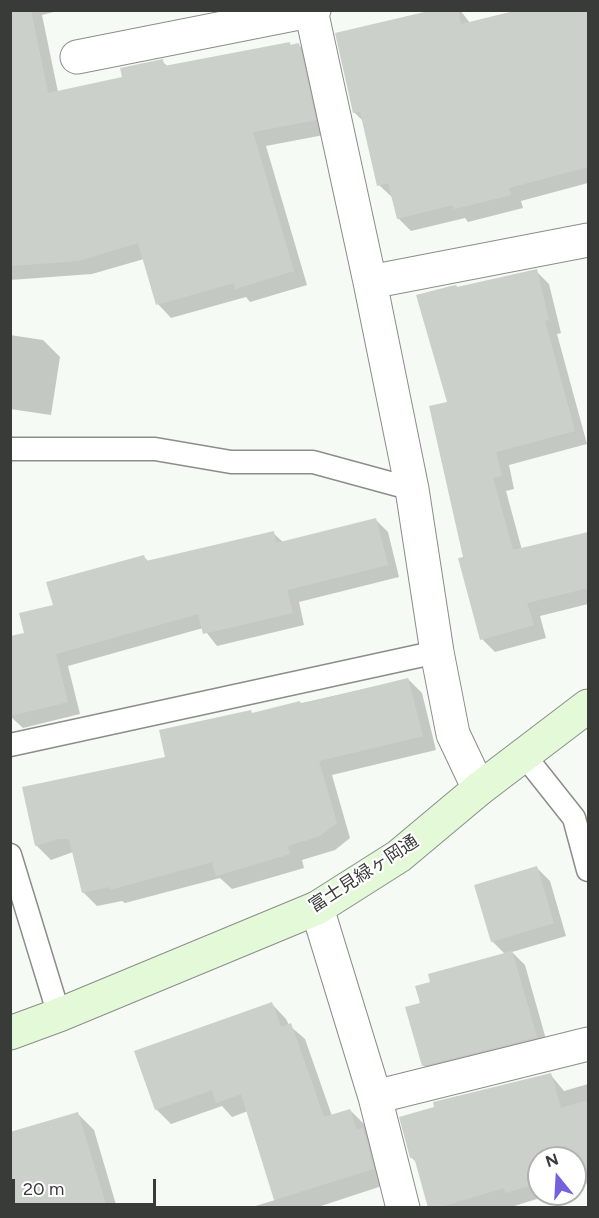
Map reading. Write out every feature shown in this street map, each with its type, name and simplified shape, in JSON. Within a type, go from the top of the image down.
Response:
[{"type":"street","points":[[77,57],[312,11],[412,489],[437,652],[453,734],[479,789]]},
{"type":"street","points":[[370,282],[588,240]]},
{"type":"street","name":"富士見緑ヶ岡通","points":[[10,1033],[59,1015],[317,908],[399,856],[479,789],[588,706]]},
{"type":"street","points":[[317,908],[375,1097],[403,1208]]},
{"type":"street","points":[[375,1097],[588,1044]]},
{"type":"lane","points":[[10,449],[155,449],[231,462],[313,462],[412,489]]},
{"type":"lane","points":[[10,745],[437,652]]},
{"type":"lane","points":[[524,755],[574,818],[588,870]]},
{"type":"lane","points":[[10,855],[59,1015]]},
{"type":"building","points":[[10,10],[31,10],[48,93],[122,77],[120,68],[163,59],[164,66],[290,42],[290,45],[299,43],[316,120],[253,132],[294,271],[235,289],[234,283],[156,305],[138,243],[78,261],[10,266]]},
{"type":"building","points":[[433,10],[458,10],[461,24],[518,10],[588,10],[588,167],[509,188],[511,195],[454,209],[453,205],[397,219],[388,183],[377,186],[360,112],[353,113],[335,33]]},
{"type":"building","points":[[537,269],[549,320],[545,321],[575,431],[496,452],[502,476],[493,478],[513,550],[588,532],[588,588],[527,603],[534,625],[480,640],[458,558],[463,557],[429,406],[447,402],[416,295]]},
{"type":"building","points":[[376,518],[388,565],[287,590],[293,613],[203,634],[198,614],[56,654],[68,702],[10,716],[10,636],[24,633],[19,613],[53,605],[46,582],[144,555],[146,561],[274,531],[276,543]]},
{"type":"building","points":[[408,678],[423,736],[319,761],[337,823],[320,836],[288,846],[290,854],[216,876],[212,862],[109,890],[109,887],[82,893],[69,839],[58,839],[35,846],[22,787],[165,757],[159,730],[251,710],[252,713],[300,701],[301,704]]},
{"type":"building","points":[[537,866],[554,923],[491,942],[474,885]]},
{"type":"building","points":[[512,951],[537,1037],[422,1066],[405,1007],[420,1003],[415,986],[430,982],[428,974]]},
{"type":"building","points":[[272,1002],[281,1027],[291,1023],[324,1117],[350,1109],[357,1130],[363,1128],[374,1169],[274,1200],[241,1094],[216,1103],[212,1090],[155,1110],[134,1051]]},
{"type":"building","points":[[551,1073],[561,1108],[588,1100],[588,1168],[587,1146],[527,1146],[527,1187],[505,1193],[504,1188],[437,1208],[428,1208],[414,1157],[410,1158],[399,1117],[434,1107],[433,1102]]},
{"type":"building","points":[[78,1112],[107,1208],[10,1208],[10,1132]]}]
